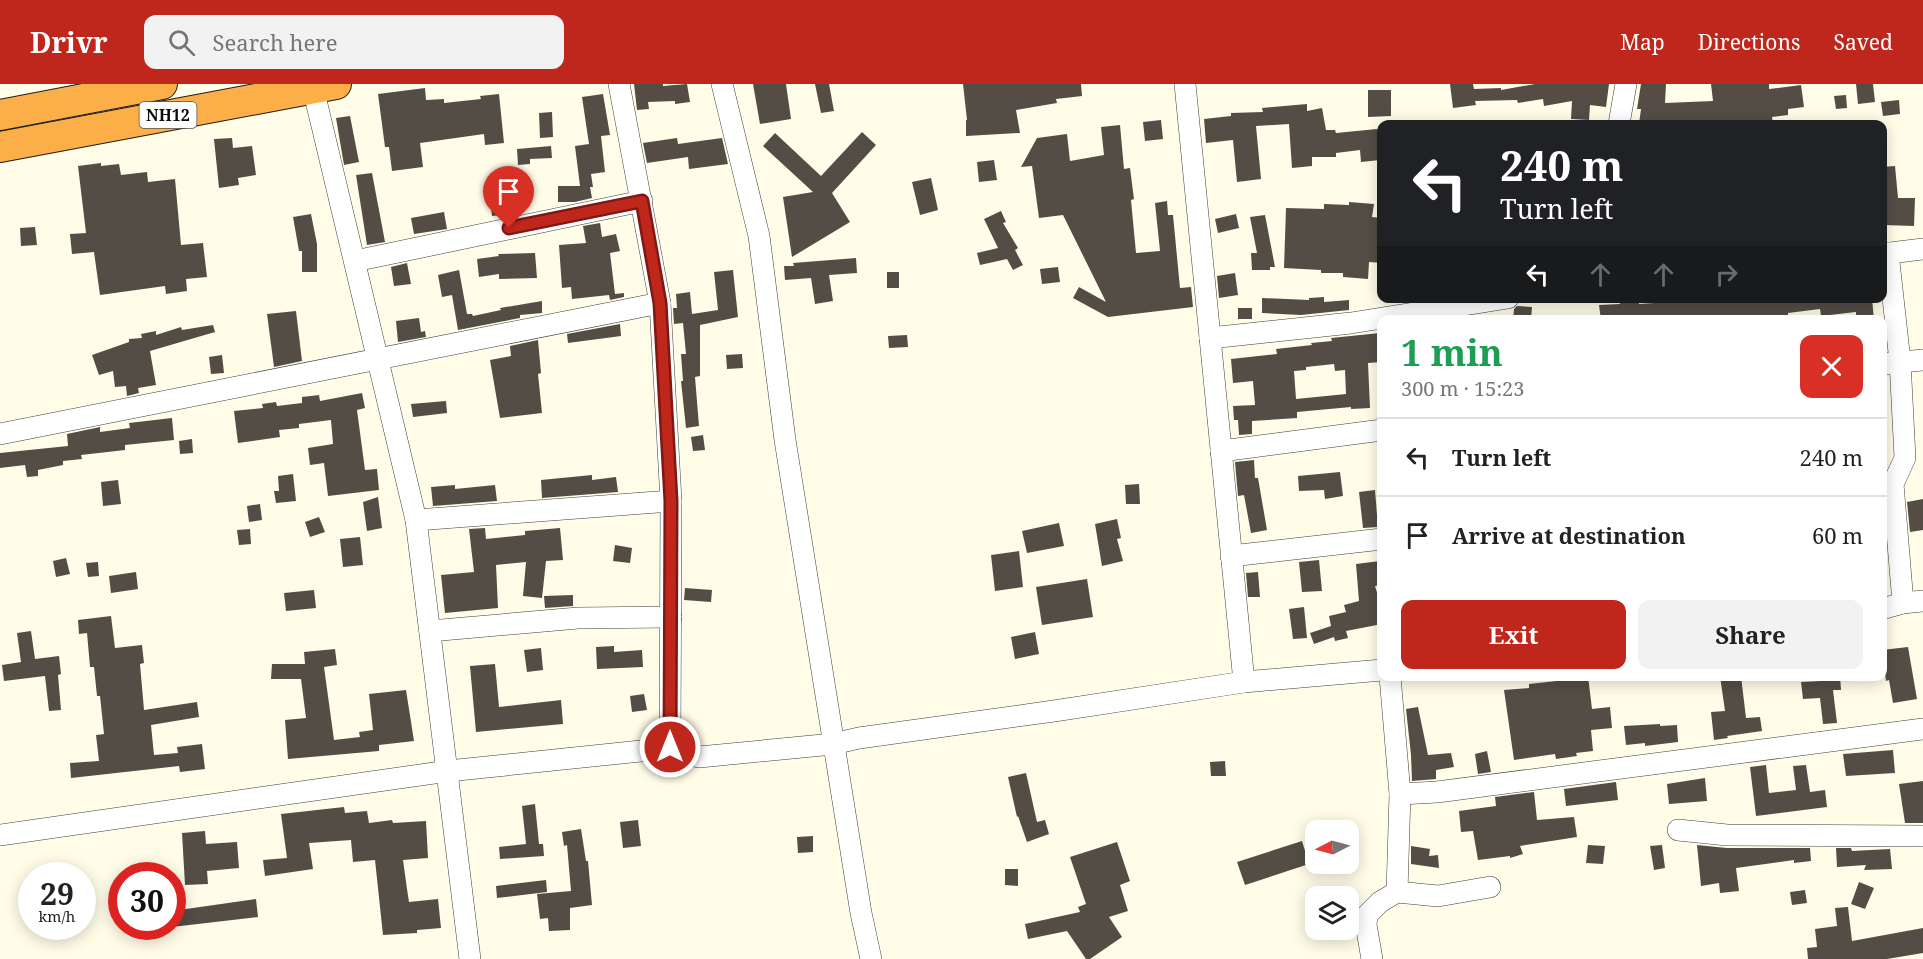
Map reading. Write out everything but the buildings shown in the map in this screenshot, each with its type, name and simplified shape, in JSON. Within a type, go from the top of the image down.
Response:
[{"type":"highway","name":"NH12","points":[[0,114],[162,84]]},
{"type":"highway","name":"NH12","points":[[0,147],[325,86]]},
{"type":"street","points":[[620,84],[660,303],[671,501],[670,747]]},
{"type":"street","points":[[722,84],[759,236],[785,440],[861,913],[871,959]]},
{"type":"street","points":[[1185,84],[1244,682]]},
{"type":"street","points":[[1620,120],[1626,84]]},
{"type":"street","points":[[325,86],[355,261],[416,520],[470,959]]},
{"type":"street","points":[[355,261],[642,201]]},
{"type":"street","points":[[1887,254],[1923,249]]},
{"type":"street","points":[[1887,290],[1891,363],[1905,458],[1888,484],[1917,605],[1887,608]]},
{"type":"street","points":[[0,434],[660,303]]},
{"type":"street","points":[[1401,315],[1477,303]]},
{"type":"street","points":[[1210,338],[1377,319]]},
{"type":"street","points":[[1891,363],[1923,360]]},
{"type":"street","points":[[1221,451],[1377,431]]},
{"type":"street","points":[[416,520],[671,501]]},
{"type":"street","points":[[1231,556],[1377,540]]},
{"type":"street","points":[[430,631],[578,618],[671,617]]},
{"type":"street","points":[[0,835],[448,771],[670,747],[684,754],[699,757],[833,744],[859,738],[1244,682],[1377,670]]},
{"type":"street","points":[[1390,681],[1400,794],[1397,892]]},
{"type":"street","points":[[1400,794],[1437,792],[1923,729]]},
{"type":"street","points":[[1678,830],[1727,835],[1923,836]]},
{"type":"street","points":[[1372,959],[1366,925],[1367,915],[1380,902],[1397,892],[1438,896],[1490,887]]},
{"type":"route","points":[[509,228],[642,201],[660,303],[671,501],[670,747]]}]
